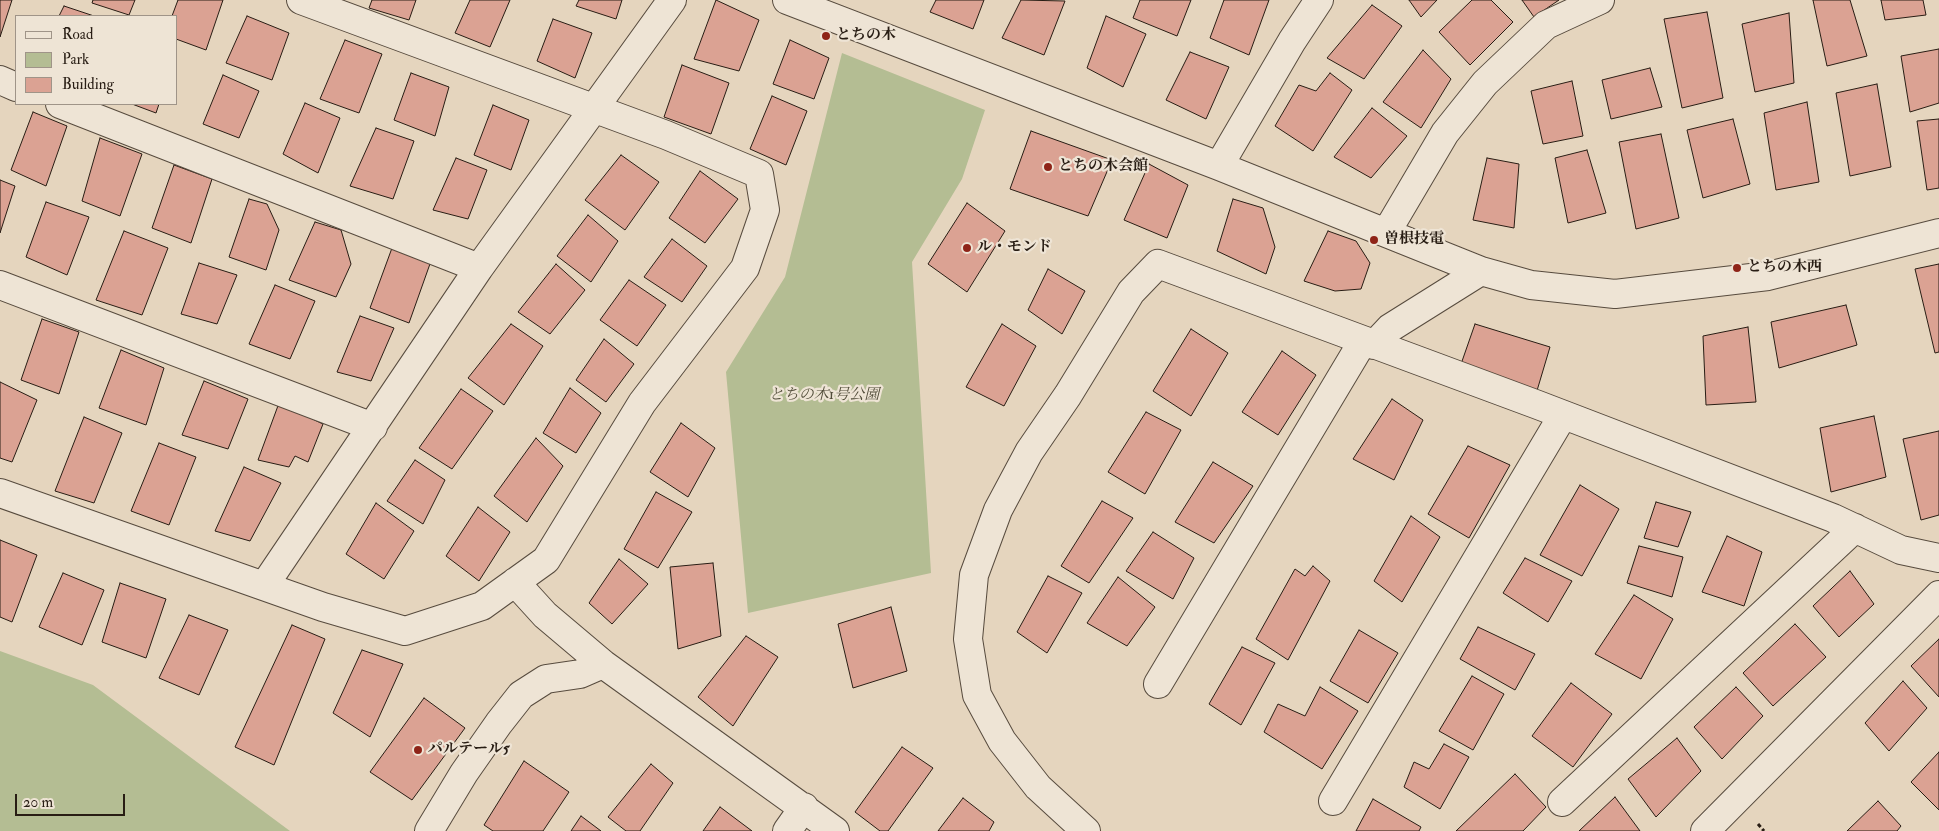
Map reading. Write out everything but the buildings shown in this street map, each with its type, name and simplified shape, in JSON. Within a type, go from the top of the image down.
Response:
[{"type":"street","points":[[0,493],[323,607],[405,631],[482,606],[546,560],[642,403],[745,268],[765,210],[759,174],[666,135],[594,110],[301,0]]},
{"type":"street","points":[[264,586],[479,268],[672,0]]},
{"type":"street","points":[[787,0],[1219,166],[1481,271],[1531,285],[1615,294],[1768,276],[1939,233]]},
{"type":"street","points":[[1219,166],[1319,0]]},
{"type":"street","points":[[1386,233],[1446,134],[1485,83],[1546,25],[1600,0]]},
{"type":"street","points":[[0,80],[15,87]]},
{"type":"street","points":[[63,105],[479,268]]},
{"type":"street","points":[[1086,831],[1038,787],[1002,741],[976,695],[968,639],[974,575],[998,510],[1029,452],[1068,395],[1131,292],[1158,264],[1563,415],[1855,528],[1901,550],[1939,558]]},
{"type":"street","points":[[1158,684],[1369,343],[1481,271]]},
{"type":"street","points":[[0,285],[373,426]]},
{"type":"street","points":[[1333,802],[1563,415]]},
{"type":"street","points":[[1562,802],[1855,528]]},
{"type":"street","points":[[515,582],[545,615],[603,664],[835,831]]},
{"type":"street","points":[[1705,831],[1939,595]]},
{"type":"street","points":[[429,831],[469,766],[521,695],[546,679],[580,674],[603,664]]},
{"type":"street","points":[[787,831],[804,807]]},
{"type":"green space","name":"とちの木1号公園","points":[[842,53],[985,110],[962,179],[912,262],[931,573],[748,613],[726,372],[785,277]]},
{"type":"green space","points":[[0,651],[93,685],[290,831],[0,831]]},
{"type":"place","name":"とちの木","points":[[826,36]]},
{"type":"place","name":"とちの木会館","points":[[1048,167]]},
{"type":"place","name":"曽根技電","points":[[1374,240]]},
{"type":"place","name":"ル・モンド","points":[[967,248]]},
{"type":"place","name":"とちの木西","points":[[1737,268]]},
{"type":"place","name":"パルテール5","points":[[418,750]]}]
